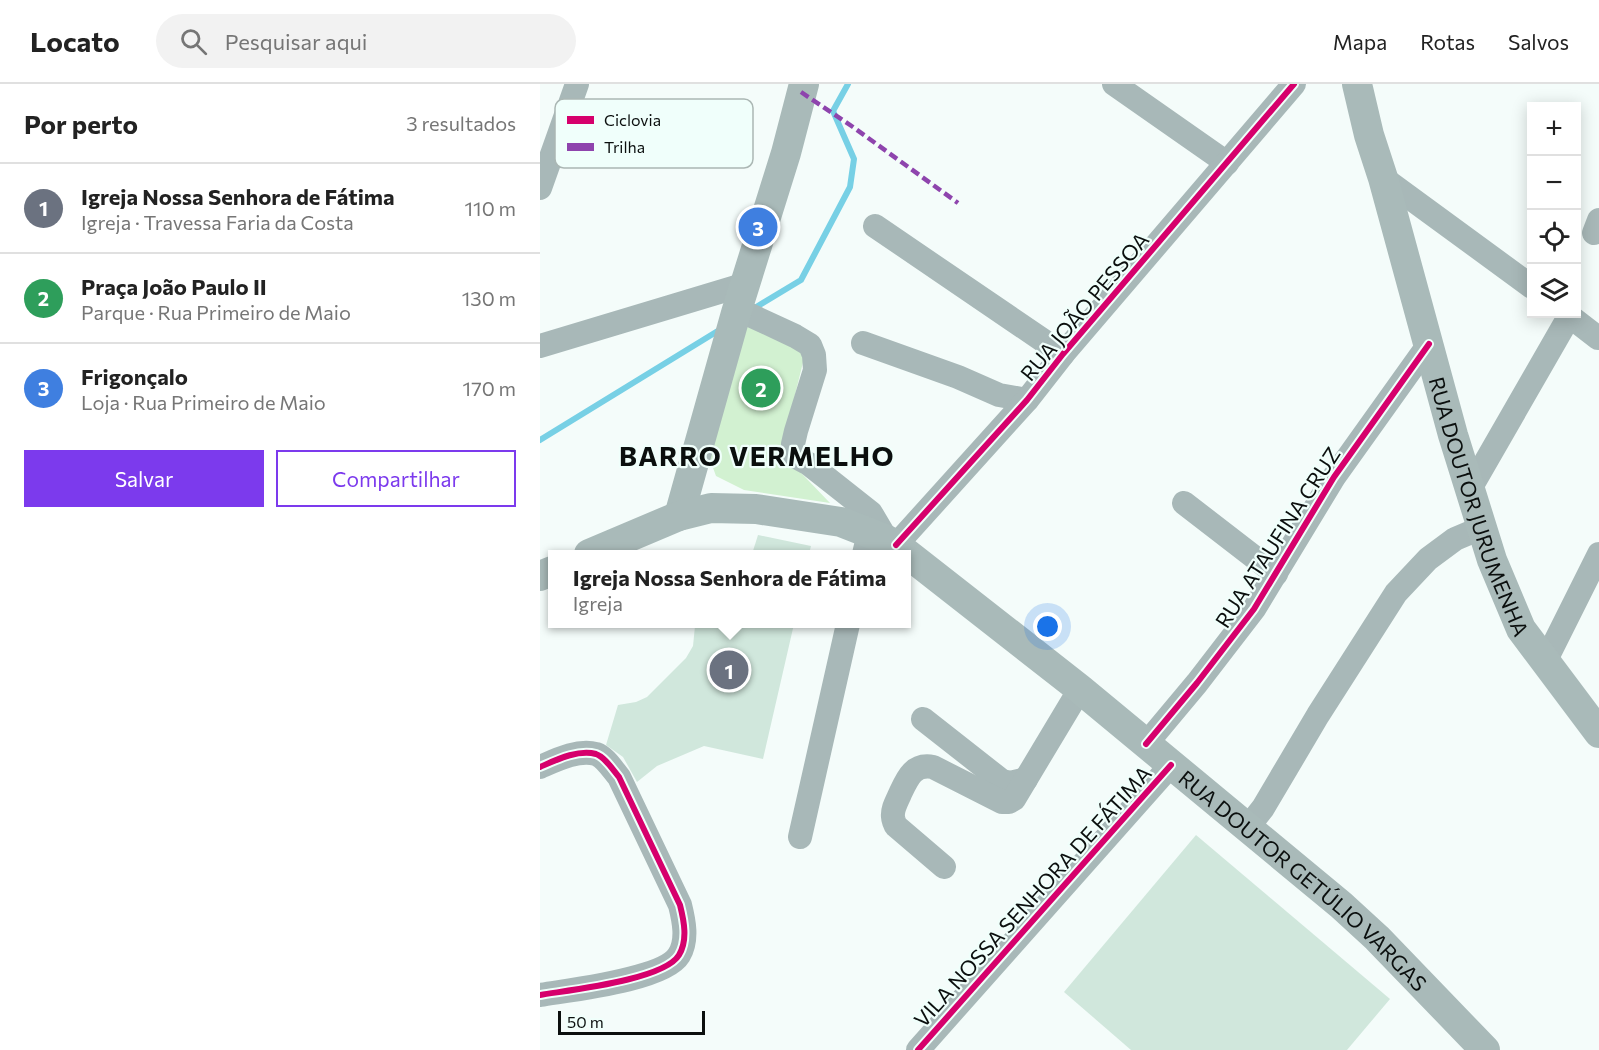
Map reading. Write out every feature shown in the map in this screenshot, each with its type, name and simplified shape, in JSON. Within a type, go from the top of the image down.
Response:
[{"type":"main road","points":[[679,516],[741,310],[804,84]]},
{"type":"main road","name":"RUA DOUTOR JURUMENHA","points":[[1357,84],[1369,135],[1492,560],[1521,629],[1599,734]]},
{"type":"main road","name":"RUA DOUTOR GETÚLIO VARGAS","points":[[601,550],[679,516],[711,508],[756,509],[840,522],[879,543]]},
{"type":"main road","name":"RUA DOUTOR GETÚLIO VARGAS","points":[[911,566],[1080,689],[1248,827],[1377,938],[1485,1050]]},
{"type":"street","points":[[573,99],[578,84]]},
{"type":"street","points":[[1114,84],[1227,163]]},
{"type":"street","name":"RUA JOÃO PESSOA","points":[[879,543],[1027,399],[1294,84]]},
{"type":"street","points":[[540,188],[555,147]]},
{"type":"street","points":[[1383,178],[1527,283]]},
{"type":"street","points":[[875,226],[1063,354]]},
{"type":"street","points":[[540,346],[741,310]]},
{"type":"street","name":"RUA DOUTOR GETÚLIO VARGAS","points":[[741,310],[810,345],[814,355],[815,369],[796,431],[793,444],[794,456],[809,464],[871,513],[879,543]]},
{"type":"street","points":[[1470,489],[1567,318]]},
{"type":"street","points":[[1574,318],[1598,338]]},
{"type":"street","points":[[863,343],[958,377],[999,395],[1027,399]]},
{"type":"street","name":"RUA ATAUFINA CRUZ","points":[[1146,744],[1247,618],[1334,477],[1429,344]]},
{"type":"street","name":"RUA ATAUFINA CRUZ","points":[[1184,503],[1276,574]]},
{"type":"street","points":[[1248,827],[1263,808],[1318,715],[1396,593],[1428,559],[1455,539],[1481,528]]},
{"type":"street","points":[[1545,662],[1599,554]]},
{"type":"street","points":[[800,837],[847,628]]},
{"type":"street","points":[[944,867],[896,826],[892,818],[893,809],[908,775],[916,768],[925,765],[933,767],[1002,802],[1009,802],[1014,799],[1080,689]]},
{"type":"street","points":[[923,719],[1002,781],[1010,783],[1026,779]]},
{"type":"street","points":[[540,767],[576,754],[596,754],[620,777],[680,905],[684,921],[684,943],[678,957],[663,968],[633,978],[540,996]]},
{"type":"street","name":"VILA NOSSA SENHORA DE FÁTIMA","points":[[918,1050],[1171,765]]},
{"type":"green space","points":[[748,323],[807,346],[781,452],[830,503],[744,490],[716,476],[708,454]]},
{"type":"building","points":[[758,535],[811,546],[810,550],[753,550]]},
{"type":"building","points":[[695,628],[793,628],[763,759],[704,746],[657,766],[637,782],[623,757],[606,745],[618,705],[636,702],[647,697],[686,658],[693,646]]},
{"type":"building","points":[[1196,835],[1390,999],[1347,1050],[1131,1050],[1064,992]]},
{"type":"waterway","points":[[753,309],[801,280],[850,187],[854,159],[833,111],[848,84]]},
{"type":"waterway","points":[[540,440],[721,329]]},
{"type":"marked path","points":[[801,92],[958,203]]},
{"type":"cycle path","points":[[896,545],[1027,400],[1063,354],[1294,84]]},
{"type":"cycle path","points":[[1146,744],[1254,609],[1334,477],[1429,344]]},
{"type":"cycle path","points":[[540,767],[567,756],[582,753],[596,754],[609,764],[619,777],[680,905],[684,930],[684,943],[679,955],[670,964],[655,971],[593,987],[540,995]]},
{"type":"cycle path","points":[[918,1050],[1171,765]]},
{"type":"place","name":"Frigonçalo","points":[[758,227]]},
{"type":"place","name":"Praça João Paulo II","points":[[761,388]]},
{"type":"place","name":"Igreja Nossa Senhora de Fátima","points":[[729,670]]},
{"type":"district","name":"BARRO VERMELHO","points":[[757,455]]}]
